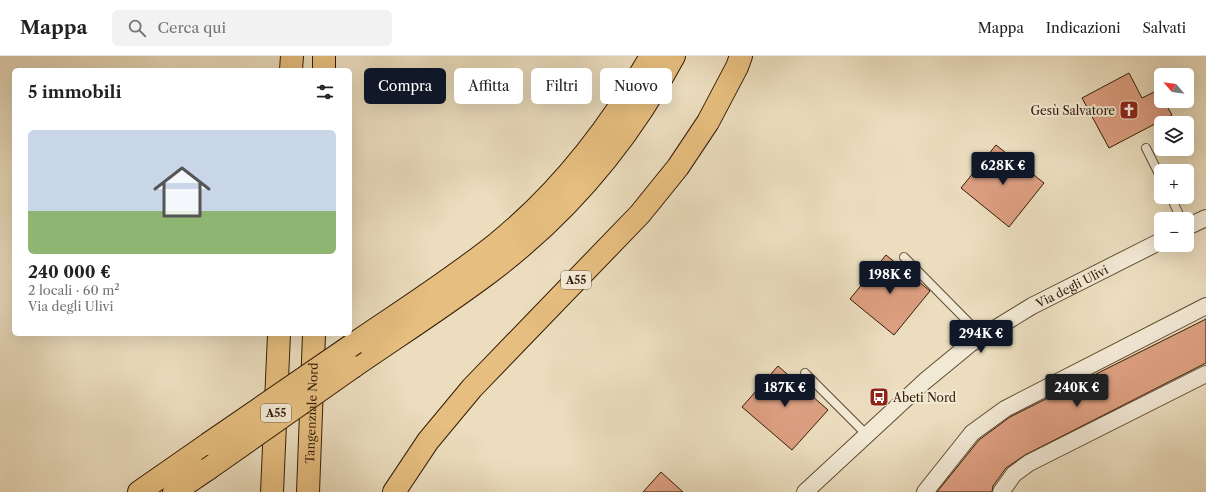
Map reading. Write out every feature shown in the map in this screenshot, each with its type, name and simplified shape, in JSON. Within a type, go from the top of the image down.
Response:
[{"type":"highway","points":[[291,68],[292,56]]},
{"type":"highway","points":[[324,56],[324,68]]},
{"type":"highway","name":"A55","points":[[139,492],[447,280],[495,244],[527,216],[580,159],[620,107],[651,56]]},
{"type":"highway","points":[[174,492],[486,275],[555,217],[583,187],[633,124],[654,92],[674,56]]},
{"type":"highway","name":"A55","points":[[394,492],[428,441],[472,388],[640,214],[678,167],[708,122],[737,67],[741,56]]},
{"type":"highway","name":"A55","points":[[272,492],[279,336]]},
{"type":"highway","name":"Tangenziale Nord","points":[[308,492],[314,336]]},
{"type":"street","points":[[1194,224],[1206,218]]},
{"type":"street","name":"Via degli Ulivi","points":[[809,490],[926,381],[970,344],[1032,306],[1154,244]]},
{"type":"street","points":[[925,492],[972,433],[1005,409],[1206,306]]},
{"type":"street","points":[[1001,492],[1014,474],[1029,463],[1206,374]]},
{"type":"lane","points":[[1146,148],[1154,164]]},
{"type":"lane","points":[[904,257],[982,336]]},
{"type":"lane","points":[[805,373],[867,435]]},
{"type":"building","name":"Gesù Salvatore","points":[[1129,73],[1142,98],[1154,92],[1154,108],[1168,108],[1172,115],[1154,116],[1154,124],[1109,148],[1082,98]]},
{"type":"building","points":[[996,145],[1044,183],[1009,227],[961,188]]},
{"type":"building","points":[[886,255],[930,291],[894,335],[850,299]]},
{"type":"building","points":[[1206,319],[1206,363],[1025,455],[1006,468],[993,486],[992,492],[937,492],[979,440],[1010,417]]},
{"type":"building","points":[[778,366],[828,410],[792,450],[742,407]]},
{"type":"building","points":[[661,472],[683,492],[643,492]]},
{"type":"place","name":"Gesù Salvatore","points":[[1129,110]]},
{"type":"place","name":"Abeti Nord","points":[[879,397]]}]
